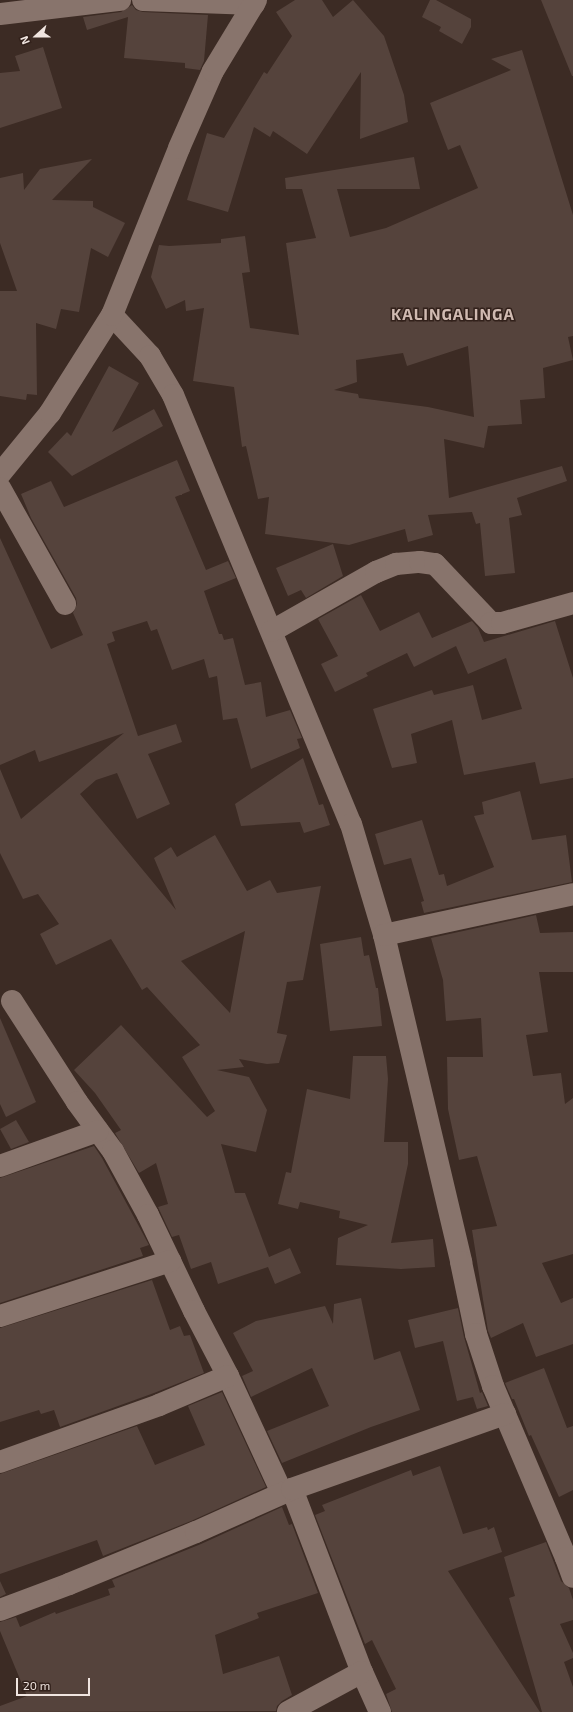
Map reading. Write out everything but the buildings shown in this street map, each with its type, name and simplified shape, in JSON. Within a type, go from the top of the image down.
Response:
[{"type":"street","points":[[0,14],[120,0]]},
{"type":"street","points":[[143,0],[255,2]]},
{"type":"street","points":[[0,474],[50,413],[112,315],[179,148],[213,71],[255,2]]},
{"type":"street","points":[[112,315],[150,356],[173,395],[351,824],[384,935],[462,1262],[476,1334],[493,1386],[566,1558],[573,1578]]},
{"type":"street","points":[[0,488],[65,604]]},
{"type":"street","points":[[272,631],[376,572],[396,564],[420,562],[435,564],[491,623],[502,623],[573,603]]},
{"type":"street","points":[[384,935],[573,894]]},
{"type":"street","points":[[12,1001],[98,1131],[113,1151],[148,1215],[287,1491],[380,1712]]},
{"type":"street","points":[[0,1166],[98,1131]]},
{"type":"street","points":[[0,1316],[170,1260]]},
{"type":"street","points":[[0,1462],[159,1405],[228,1376]]},
{"type":"street","points":[[0,1610],[69,1584],[196,1532],[287,1491],[505,1414]]},
{"type":"street","points":[[288,1712],[362,1672]]},
{"type":"district","name":"KALINGALINGA","points":[[453,314]]}]
